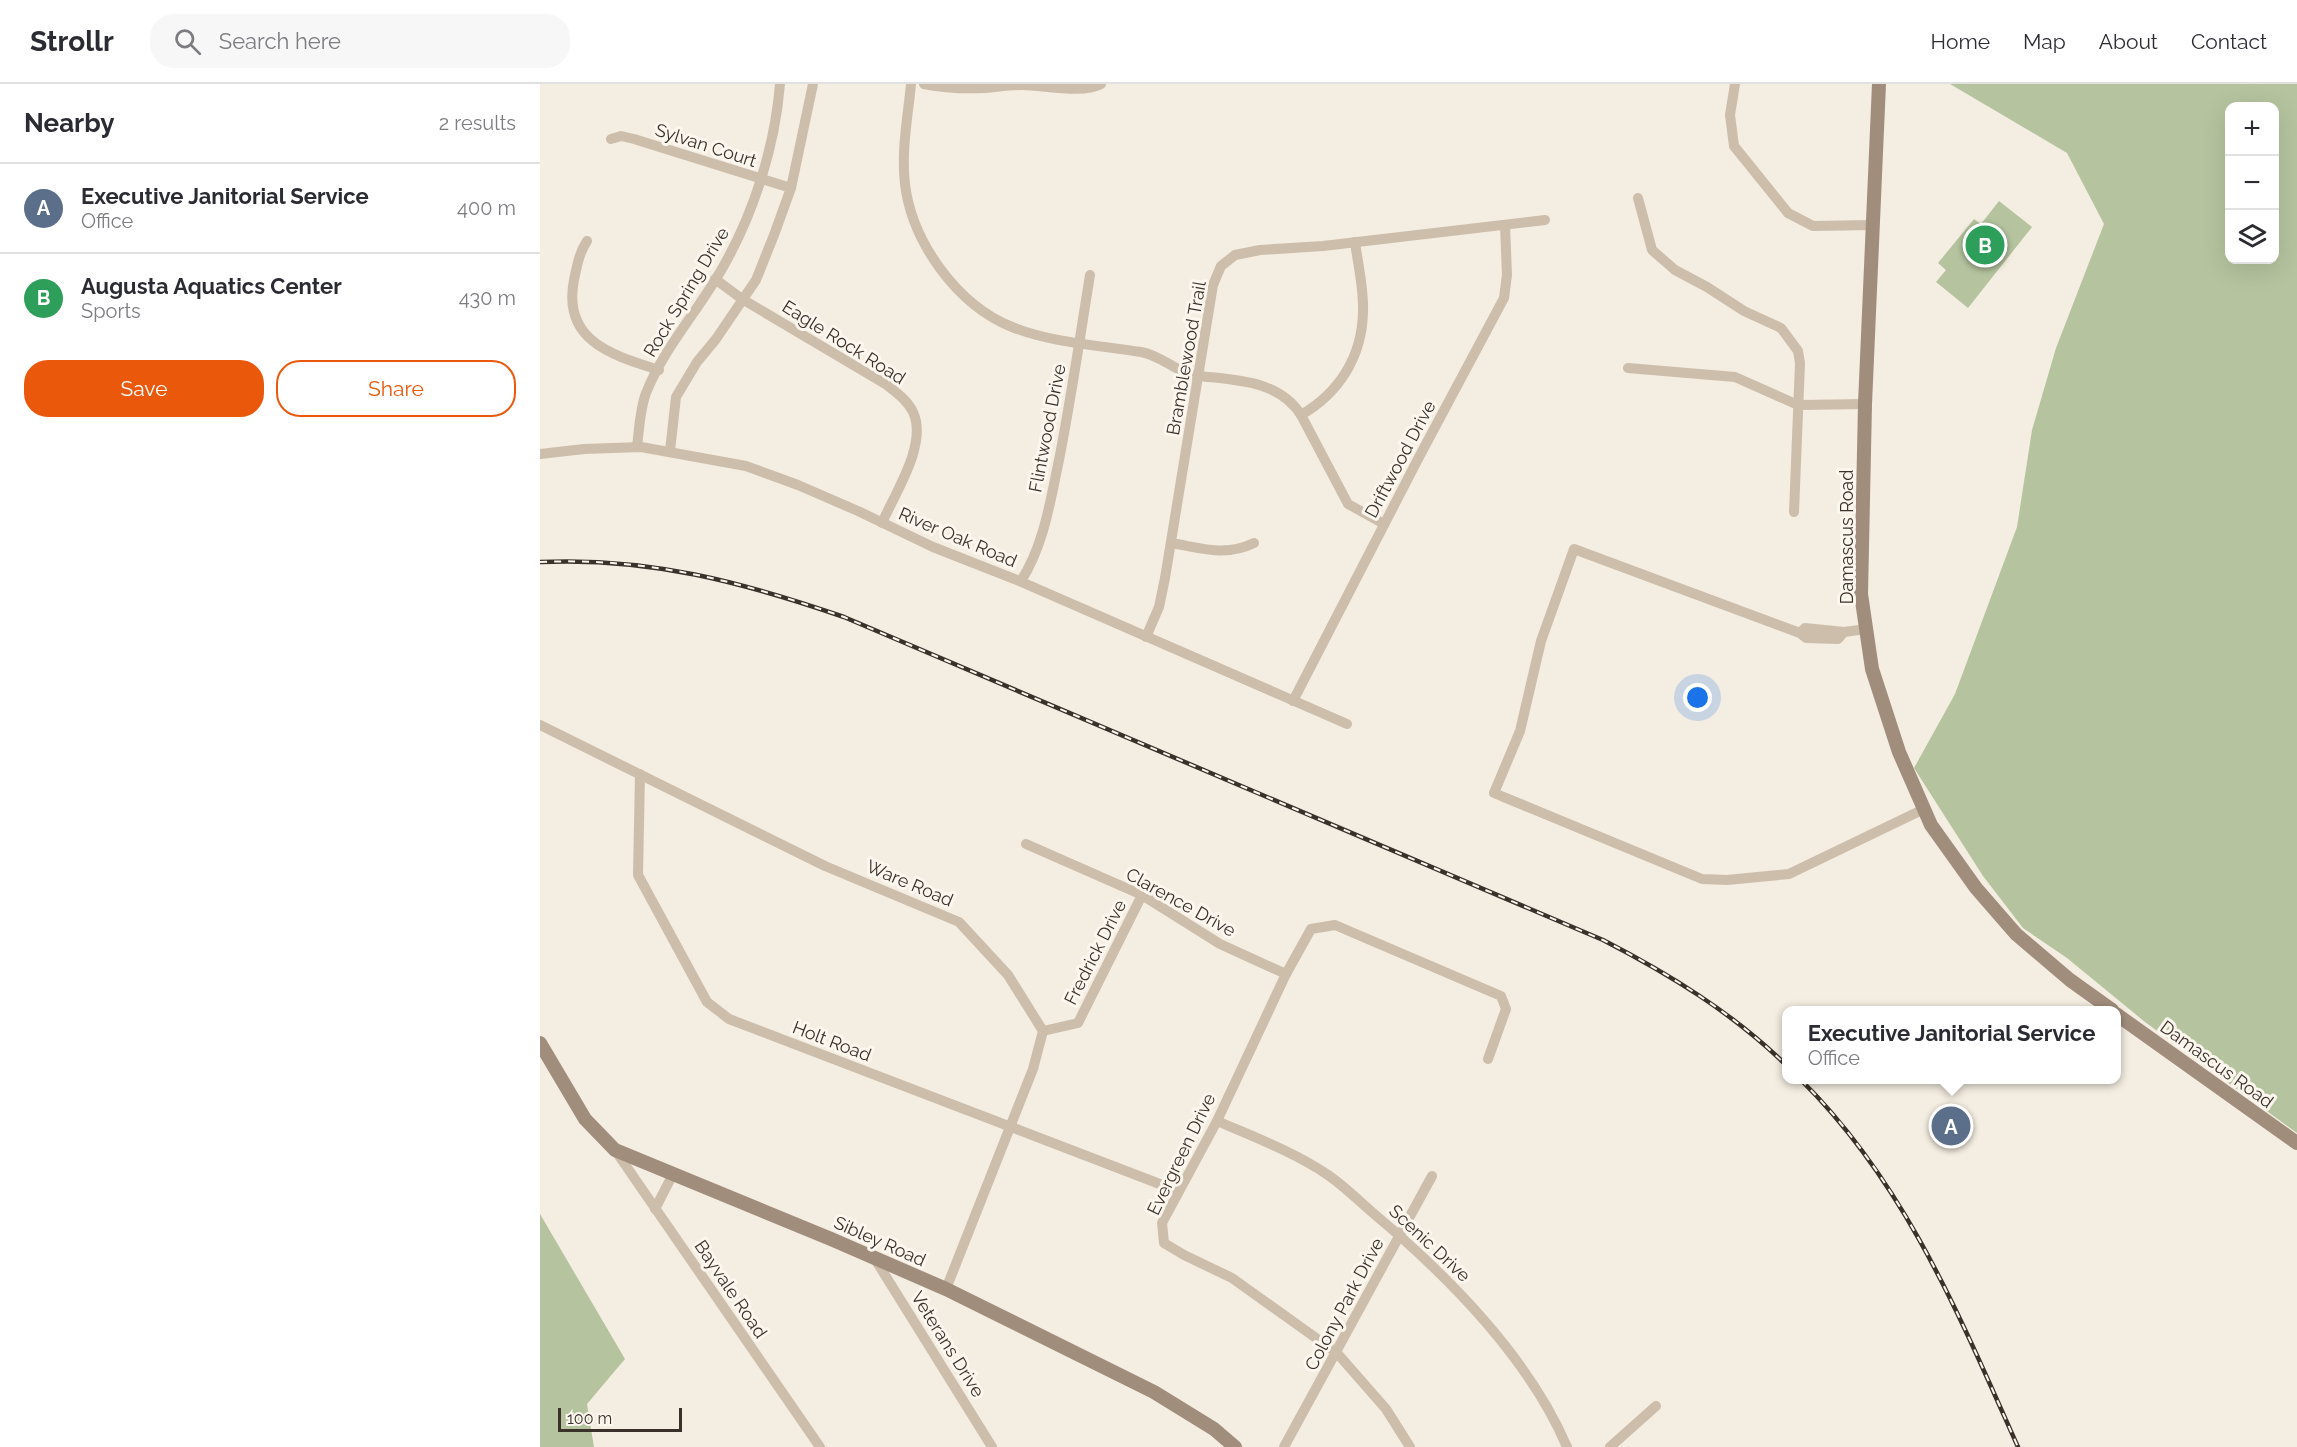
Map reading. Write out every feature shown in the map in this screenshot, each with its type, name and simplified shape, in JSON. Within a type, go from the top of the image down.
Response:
[{"type":"street","name":"Rock Spring Drive","points":[[637,447],[646,393],[677,334],[715,279],[744,229],[774,129],[780,84]]},
{"type":"street","points":[[670,452],[675,396],[756,280],[791,188],[813,84]]},
{"type":"street","points":[[911,84],[904,165],[907,198],[923,242],[934,261],[978,308],[1012,327],[1080,343],[1144,352],[1197,376],[1243,380],[1278,393],[1296,406],[1348,504],[1384,524]]},
{"type":"street","points":[[924,84],[939,87],[983,88],[1021,85],[1072,88],[1096,87],[1101,84]]},
{"type":"street","points":[[1735,84],[1730,115],[1734,146],[1788,213],[1813,226],[1873,225]]},
{"type":"street","name":"Damascus Road","points":[[1879,84],[1865,404],[1861,594],[1875,679],[1899,752],[1931,825],[1976,888],[2016,934],[2070,980],[2105,1006]]},
{"type":"street","name":"Sylvan Court","points":[[611,139],[621,136],[634,139],[791,188]]},
{"type":"street","points":[[1638,198],[1652,250],[1675,270],[1707,286],[1744,311],[1781,328],[1798,351],[1800,363],[1794,512]]},
{"type":"street","name":"Bramblewood Trail","points":[[1146,637],[1159,607],[1213,285],[1221,266],[1235,255],[1260,250],[1355,242],[1545,220]]},
{"type":"street","name":"Driftwood Drive","points":[[1293,701],[1504,298],[1507,275],[1505,225]]},
{"type":"street","points":[[587,240],[580,251],[571,295],[573,313],[583,331],[595,344],[621,358],[659,370]]},
{"type":"street","points":[[1301,415],[1321,404],[1346,375],[1359,342],[1363,304],[1355,242]]},
{"type":"street","name":"Flintwood Drive","points":[[1021,581],[1033,562],[1048,509],[1072,396],[1090,275]]},
{"type":"street","name":"Eagle Rock Road","points":[[715,279],[742,300],[887,385],[900,395],[913,411],[918,427],[916,446],[882,523]]},
{"type":"street","points":[[1628,368],[1735,377],[1798,405],[1865,404]]},
{"type":"street","name":"River Oak Road","points":[[540,454],[584,449],[637,447],[746,466],[798,485],[933,547],[1021,581],[1347,724]]},
{"type":"street","points":[[1171,543],[1222,551],[1238,550],[1254,543]]},
{"type":"street","points":[[1866,629],[1844,632],[1805,628],[1800,633],[1574,549],[1541,641],[1520,731],[1494,793],[1702,879],[1727,880],[1789,874],[1924,808]]},
{"type":"street","name":"Ware Road","points":[[540,725],[825,866],[959,922],[1008,975],[1043,1031]]},
{"type":"street","name":"Holt Road","points":[[640,774],[638,875],[707,1002],[729,1019],[1178,1191]]},
{"type":"street","name":"Clarence Drive","points":[[1026,844],[1142,895],[1221,944],[1287,974]]},
{"type":"street","name":"Fredrick Drive","points":[[1043,1031],[1078,1023],[1142,895]]},
{"type":"street","name":"Evergreen Drive","points":[[1410,1447],[1386,1409],[1337,1353],[1232,1278],[1184,1255],[1164,1242],[1162,1223],[1217,1121],[1311,929],[1335,924],[1501,996],[1506,1009],[1488,1059]]},
{"type":"street","name":"Damascus Road","points":[[2121,1018],[2297,1143]]},
{"type":"street","points":[[946,1289],[1033,1069],[1043,1031]]},
{"type":"street","name":"Sibley Road","points":[[540,1043],[585,1119],[615,1150],[946,1289],[1154,1392],[1214,1429],[1235,1447]]},
{"type":"street","name":"Scenic Drive","points":[[1217,1121],[1284,1151],[1328,1175],[1399,1235],[1472,1307],[1528,1378],[1558,1426],[1567,1447]]},
{"type":"street","name":"Bayvale Road","points":[[615,1150],[820,1447]]},
{"type":"street","points":[[655,1209],[673,1174]]},
{"type":"street","name":"Colony Park Drive","points":[[1284,1447],[1432,1176]]},
{"type":"street","name":"Veterans Drive","points":[[875,1259],[992,1447]]},
{"type":"street","points":[[1610,1447],[1656,1406]]},
{"type":"green space","points":[[1950,84],[2297,84],[2297,1133],[2145,1022],[2067,958],[2023,928],[1983,876],[1914,768],[1955,694],[2017,527],[2032,430],[2056,348],[2104,224],[2067,153]]},
{"type":"green space","points":[[1999,201],[2032,227],[1968,308],[1936,282],[1946,270],[1938,263],[1974,219],[1981,224]]},
{"type":"green space","points":[[540,1214],[625,1359],[587,1404],[594,1447],[540,1447]]},
{"type":"railway","points":[[540,562],[580,561],[657,568],[732,583],[844,617],[1603,940],[1699,996],[1744,1028],[1782,1061]]},
{"type":"railway","points":[[1805,1084],[1838,1120],[1900,1207],[1951,1300],[2018,1447]]},
{"type":"place","name":"Augusta Aquatics Center","points":[[1985,245]]},
{"type":"place","name":"Executive Janitorial Service","points":[[1951,1126]]}]
